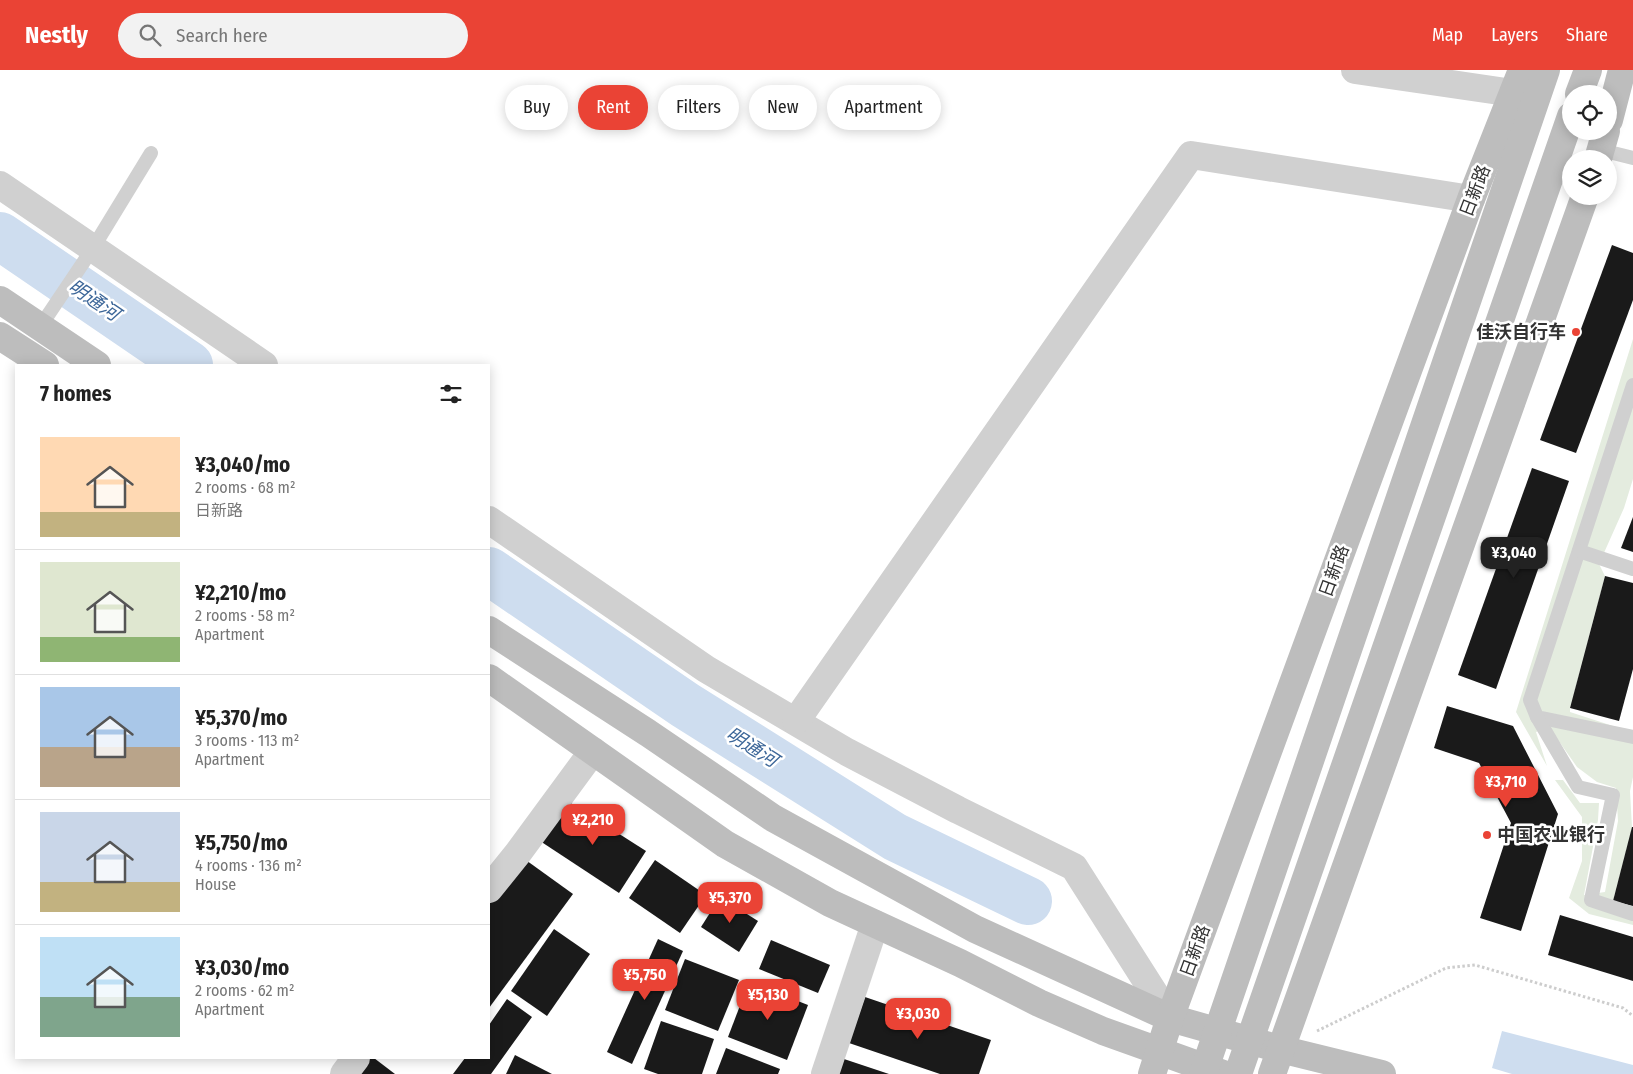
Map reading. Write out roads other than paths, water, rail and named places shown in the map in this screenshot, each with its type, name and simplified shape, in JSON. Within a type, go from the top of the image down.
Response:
[{"type":"main road","name":"日新路","points":[[1156,1063],[1170,1018],[1471,199],[1524,87],[1546,70]]},
{"type":"main road","points":[[1582,85],[1588,70]]},
{"type":"main road","points":[[1617,89],[1622,70]]},
{"type":"main road","name":"日新路","points":[[1203,1074],[1517,154],[1524,87]]},
{"type":"main road","points":[[1238,1074],[1563,140]]},
{"type":"main road","points":[[1276,1061],[1582,205]]},
{"type":"main road","points":[[0,300],[46,318],[96,364]]},
{"type":"main road","points":[[0,336],[43,364]]},
{"type":"main road","points":[[490,631],[648,733],[773,818],[975,929],[1170,1018],[1276,1061],[1382,1074]]},
{"type":"main road","points":[[490,679],[725,844],[830,903],[960,963],[1039,1003],[1103,1031],[1156,1063],[1223,1074]]},
{"type":"street","points":[[1354,70],[1524,87]]},
{"type":"street","points":[[796,722],[1191,155],[1471,199]]},
{"type":"street","points":[[0,185],[90,253],[262,364]]},
{"type":"street","points":[[490,521],[706,669],[847,752],[958,810],[1074,867],[1170,1018]]},
{"type":"street","points":[[490,888],[593,752]]},
{"type":"street","points":[[825,1074],[875,924]]},
{"type":"street","points":[[344,1074],[355,1059]]},
{"type":"lane","points":[[1612,140],[1632,154]]},
{"type":"lane","points":[[46,318],[90,253],[151,153]]},
{"type":"lane","points":[[1633,385],[1530,700],[1537,717],[1578,787],[1613,795],[1591,900],[1633,914]]},
{"type":"lane","points":[[1579,550],[1633,569]]},
{"type":"lane","points":[[1537,717],[1633,737]]},
{"type":"water","points":[[1502,1031],[1633,1065],[1633,1074],[1512,1074],[1492,1068]]},
{"type":"waterway","name":"明通河","points":[[0,236],[188,364]]},
{"type":"waterway","name":"明通河","points":[[490,572],[685,705],[895,837],[1028,901]]},
{"type":"place","name":"佳沃自行车","points":[[1576,332]]},
{"type":"place","name":"中国农业银行","points":[[1487,835]]}]
